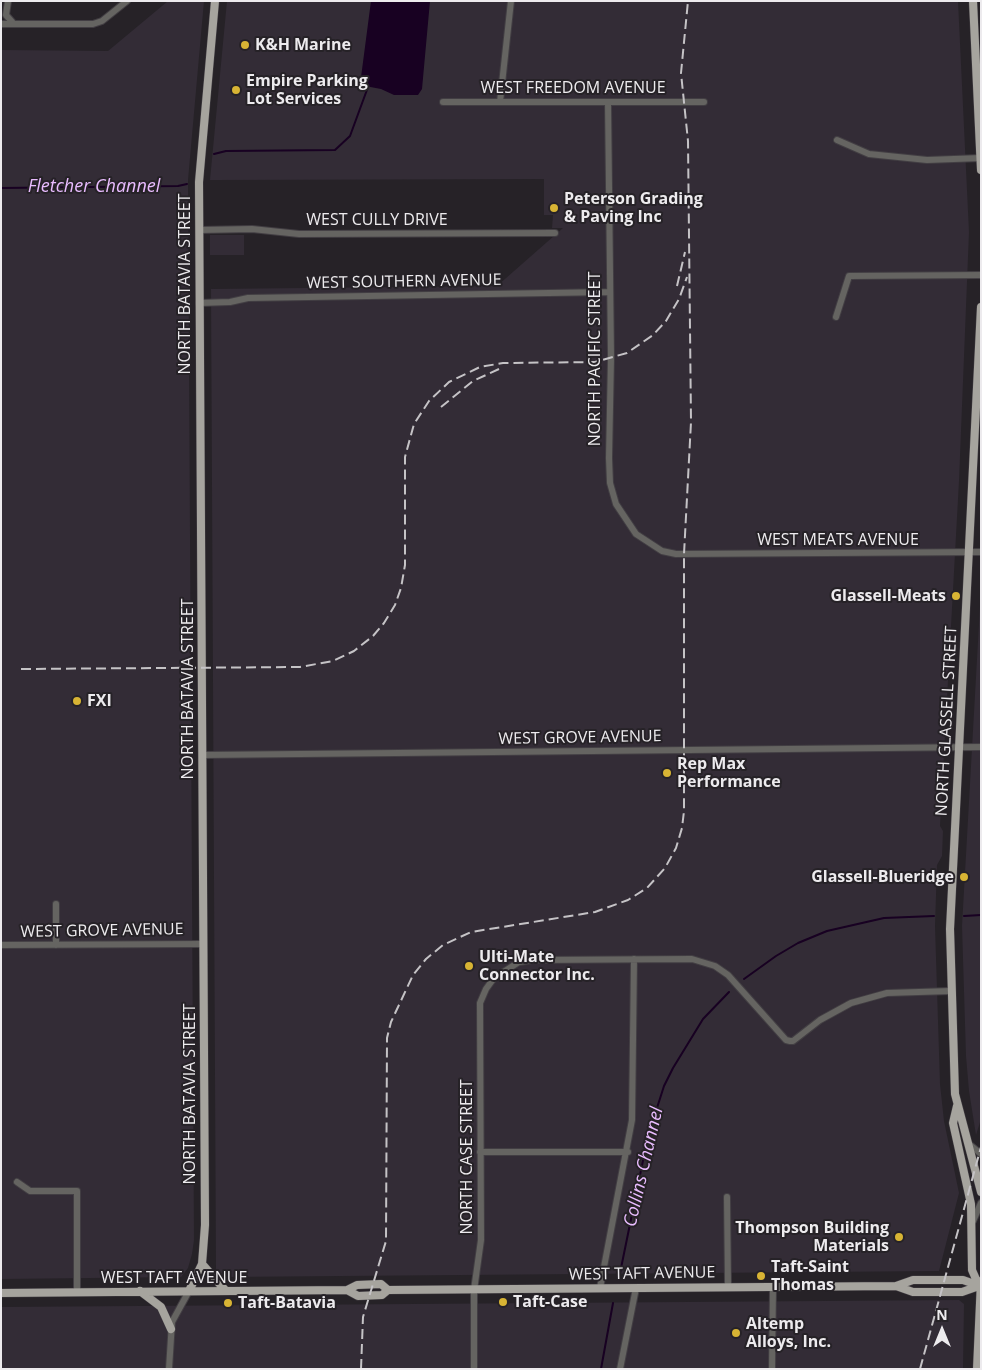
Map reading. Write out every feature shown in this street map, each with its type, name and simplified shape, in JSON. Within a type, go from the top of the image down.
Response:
[{"type":"main road","name":"NORTH BATAVIA STREET","points":[[189,1291],[202,1264],[205,1225],[199,175],[215,1]]},
{"type":"main road","points":[[972,1],[981,170]]},
{"type":"main road","name":"NORTH GLASSELL STREET","points":[[981,307],[979,382],[951,898],[952,1062],[957,1106],[981,1192]]},
{"type":"main road","name":"NORTH GLASSELL STREET","points":[[957,1106],[953,1123],[973,1221],[972,1270],[980,1284],[977,1369]]},
{"type":"main road","points":[[202,1264],[226,1291]]},
{"type":"main road","name":"WEST TAFT AVENUE","points":[[1,1293],[347,1290],[357,1285],[382,1284],[388,1290],[896,1286],[913,1280],[963,1280],[980,1284]]},
{"type":"main road","name":"WEST TAFT AVENUE","points":[[896,1286],[913,1292],[962,1292],[980,1284]]},
{"type":"main road","points":[[140,1292],[160,1307],[171,1329]]},
{"type":"street","points":[[8,1],[6,15],[13,23]]},
{"type":"street","points":[[1,24],[93,24],[102,21],[127,1]]},
{"type":"street","points":[[500,102],[511,1]]},
{"type":"street","name":"WEST FREEDOM AVENUE","points":[[443,102],[704,102]]},
{"type":"street","name":"NORTH PACIFIC STREET","points":[[608,102],[611,358],[608,458],[610,483],[616,504],[636,534],[662,551],[676,554],[705,554]]},
{"type":"street","points":[[837,140],[869,154],[927,160],[980,158]]},
{"type":"street","name":"WEST CULLY DRIVE","points":[[199,230],[252,229],[299,234],[555,233]]},
{"type":"street","points":[[836,317],[849,276],[981,275]]},
{"type":"street","name":"WEST SOUTHERN AVENUE","points":[[199,303],[230,302],[248,298],[609,292]]},
{"type":"street","name":"WEST MEATS AVENUE","points":[[705,554],[981,552]]},
{"type":"street","name":"WEST GROVE AVENUE","points":[[202,756],[981,747]]},
{"type":"street","points":[[56,904],[56,945]]},
{"type":"street","name":"WEST GROVE AVENUE","points":[[1,945],[203,944]]},
{"type":"street","name":"NORTH CASE STREET","points":[[474,1369],[474,1290],[481,1240],[480,1003],[486,989],[494,978],[519,962],[563,959],[634,959]]},
{"type":"street","points":[[600,1288],[628,1152],[632,1120],[634,959],[692,959],[715,966],[728,975],[786,1040],[790,1041],[794,1041],[820,1020],[851,1003],[887,993],[951,991]]},
{"type":"street","points":[[969,1144],[981,1154]]},
{"type":"street","points":[[480,1152],[628,1152]]},
{"type":"street","points":[[17,1182],[30,1191],[77,1191],[77,1292]]},
{"type":"street","points":[[728,1197],[728,1287]]},
{"type":"street","points":[[973,1221],[981,1203]]},
{"type":"street","points":[[772,1369],[773,1287]]},
{"type":"street","points":[[620,1369],[636,1288]]},
{"type":"street","name":"NORTH BATAVIA STREET","points":[[169,1369],[171,1329],[176,1312],[189,1291]]},
{"type":"shaded area","points":[[168,1],[204,1],[188,180],[194,1240],[188,1268],[181,1277],[1,1279],[1,50],[108,51]]},
{"type":"shaded area","points":[[227,1],[958,1],[969,232],[959,481],[940,826],[943,831],[942,856],[937,865],[935,926],[940,1084],[944,1121],[959,1193],[939,1271],[223,1277],[216,1272],[211,289],[497,286],[563,228],[552,228],[553,215],[544,215],[544,179],[210,180]]},
{"type":"shaded area","points":[[371,1],[430,1],[422,89],[418,95],[394,95],[381,89],[360,85]]},
{"type":"shaded area","points":[[210,235],[244,235],[244,255],[210,255]]},
{"type":"shaded area","points":[[981,588],[981,1119],[976,1135],[966,1056],[962,926]]},
{"type":"shaded area","points":[[959,1300],[964,1304],[963,1369],[1,1369],[1,1307]]},
{"type":"waterway","name":"Fletcher Channel","points":[[214,154],[226,151],[335,150],[350,136],[368,87]]},
{"type":"waterway","name":"Fletcher Channel","points":[[1,188],[178,186],[187,184]]},
{"type":"waterway","name":"Collins Channel","points":[[964,916],[981,915]]},
{"type":"waterway","name":"Collins Channel","points":[[744,979],[798,943],[827,931],[884,918],[934,916]]},
{"type":"waterway","name":"Collins Channel","points":[[620,1273],[648,1136],[664,1086],[703,1019],[729,992]]},
{"type":"waterway","name":"Collins Channel","points":[[601,1369],[613,1303]]},
{"type":"railway","points":[[361,1369],[363,1317],[386,1241],[387,1038],[391,1022],[413,975],[426,959],[443,945],[471,932],[595,912],[628,900],[647,888],[665,868],[676,848],[682,828],[684,811],[684,554],[691,422],[688,141],[681,73],[688,1]]},
{"type":"railway","points":[[677,286],[685,252]]},
{"type":"railway","points":[[21,669],[300,667],[333,661],[354,651],[373,636],[384,623],[395,605],[401,588],[405,565],[405,457],[414,424],[429,401],[449,382],[480,367],[503,363],[595,362],[627,353],[653,335],[666,321],[679,299],[687,277]]},
{"type":"railway","points":[[441,407],[473,381],[499,369]]},
{"type":"railway","points":[[920,1369],[981,1147]]},
{"type":"place","name":"K&H Marine","points":[[245,45]]},
{"type":"place","name":"Empire Parking Lot Services","points":[[236,90]]},
{"type":"place","name":"Peterson Grading & Paving Inc","points":[[554,208]]},
{"type":"place","name":"Glassell-Meats","points":[[956,596]]},
{"type":"place","name":"FXI","points":[[77,701]]},
{"type":"place","name":"Rep Max Performance","points":[[667,773]]},
{"type":"place","name":"Glassell-Blueridge","points":[[964,877]]},
{"type":"place","name":"Ulti-Mate Connector Inc.","points":[[469,966]]},
{"type":"place","name":"Thompson Building Materials","points":[[899,1237]]},
{"type":"place","name":"Taft-Saint Thomas","points":[[761,1276]]},
{"type":"place","name":"Taft-Case","points":[[503,1302]]},
{"type":"place","name":"Taft-Batavia","points":[[228,1303]]},
{"type":"place","name":"Altemp Alloys, Inc.","points":[[736,1333]]}]
